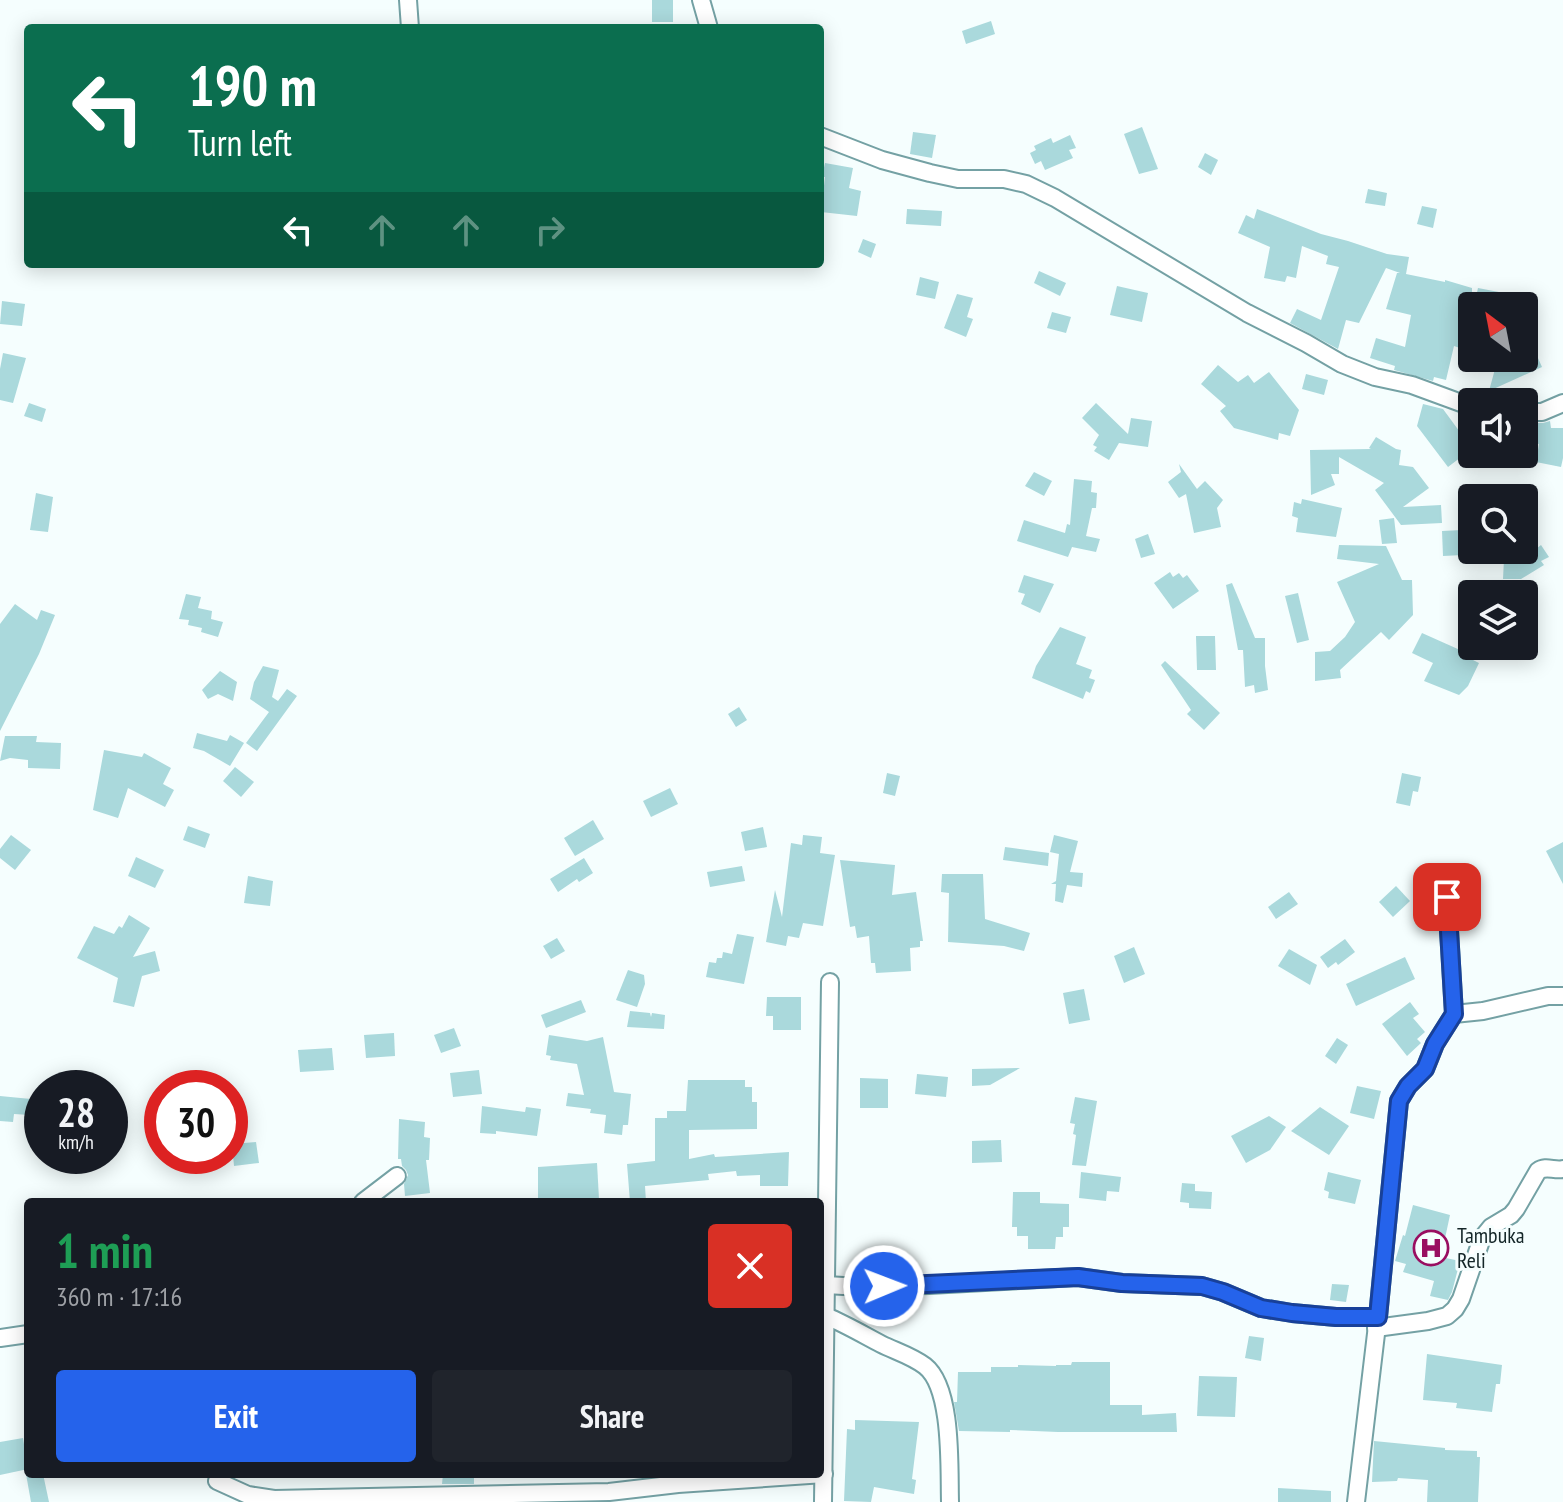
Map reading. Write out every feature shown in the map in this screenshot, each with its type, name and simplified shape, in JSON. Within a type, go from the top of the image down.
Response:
[{"type":"street","points":[[408,0],[410,24]]},
{"type":"street","points":[[701,0],[708,24]]},
{"type":"street","points":[[824,138],[882,160],[930,173],[958,179],[1004,179],[1026,184],[1055,198],[1247,313],[1342,364],[1458,402]]},
{"type":"street","points":[[1538,412],[1563,403]]},
{"type":"street","points":[[1356,1502],[1399,1101],[1408,1086],[1425,1069],[1435,1044],[1454,1014],[1447,897]]},
{"type":"street","points":[[824,1474],[830,982]]},
{"type":"street","points":[[1454,1014],[1483,1011],[1548,996],[1563,996]]},
{"type":"street","points":[[824,1289],[1078,1277],[1122,1283],[1202,1286],[1261,1308],[1292,1313],[1377,1323],[1428,1321],[1447,1316],[1455,1309],[1482,1238],[1491,1227],[1511,1215],[1538,1171],[1548,1167],[1563,1169]]},
{"type":"street","points":[[382,1196],[397,1176]]},
{"type":"street","points":[[826,1316],[912,1358],[926,1366],[934,1376],[946,1412],[950,1502]]},
{"type":"street","points":[[0,1338],[24,1335]]},
{"type":"street","points":[[217,1481],[248,1495],[274,1499],[609,1492],[766,1478]]},
{"type":"street","points":[[823,1502],[824,1478]]},
{"type":"building","points":[[652,0],[673,0],[673,22],[652,22]]},
{"type":"building","points":[[991,21],[995,34],[966,44],[962,31]]},
{"type":"building","points":[[1142,127],[1158,169],[1139,174],[1124,134]]},
{"type":"building","points":[[913,132],[936,135],[932,158],[910,154]]},
{"type":"building","points":[[1070,135],[1076,148],[1069,150],[1073,158],[1045,170],[1041,161],[1035,164],[1030,153],[1036,150],[1034,146],[1051,138],[1053,143]]},
{"type":"building","points":[[1205,153],[1218,160],[1211,175],[1198,167]]},
{"type":"building","points":[[825,163],[853,168],[849,188],[861,191],[857,216],[824,212]]},
{"type":"building","points":[[1368,189],[1387,193],[1385,206],[1365,203]]},
{"type":"building","points":[[1422,206],[1437,209],[1433,228],[1417,224]]},
{"type":"building","points":[[907,209],[942,211],[941,226],[906,224]]},
{"type":"building","points":[[1257,209],[1321,234],[1387,254],[1409,257],[1406,274],[1472,288],[1472,292],[1458,292],[1458,347],[1454,346],[1446,380],[1434,377],[1433,381],[1394,370],[1395,366],[1370,358],[1376,338],[1405,347],[1411,315],[1386,309],[1397,273],[1400,273],[1386,268],[1359,323],[1346,320],[1338,349],[1290,323],[1297,309],[1321,320],[1339,267],[1326,264],[1328,256],[1302,246],[1296,278],[1287,276],[1285,282],[1264,278],[1270,247],[1238,233],[1246,215],[1254,219]]},
{"type":"building","points":[[863,239],[876,244],[871,258],[858,252]]},
{"type":"building","points":[[1039,271],[1066,283],[1060,296],[1034,283]]},
{"type":"building","points":[[920,277],[939,282],[935,299],[916,295]]},
{"type":"building","points":[[1117,286],[1148,293],[1142,322],[1110,315]]},
{"type":"building","points":[[1478,288],[1499,292],[1477,292]]},
{"type":"building","points":[[957,294],[973,298],[967,317],[973,319],[966,337],[944,328]]},
{"type":"building","points":[[2,301],[25,304],[22,326],[0,324]]},
{"type":"building","points":[[1052,312],[1071,317],[1066,333],[1047,328]]},
{"type":"building","points":[[3,353],[26,358],[13,403],[0,400]]},
{"type":"building","points":[[1218,365],[1238,382],[1248,375],[1254,383],[1269,372],[1299,410],[1290,436],[1279,433],[1278,440],[1234,428],[1220,411],[1226,406],[1201,384]]},
{"type":"building","points":[[1494,372],[1531,372],[1496,388],[1490,388]]},
{"type":"building","points":[[1306,374],[1328,380],[1324,395],[1302,389]]},
{"type":"building","points":[[29,403],[46,409],[42,422],[24,416]]},
{"type":"building","points":[[1096,403],[1128,434],[1131,418],[1152,421],[1148,447],[1119,443],[1109,460],[1094,451],[1097,447],[1093,445],[1099,435],[1082,418]]},
{"type":"building","points":[[1423,404],[1443,409],[1458,429],[1458,459],[1448,467],[1417,426]]},
{"type":"building","points":[[1550,421],[1551,428],[1563,428],[1561,467],[1538,462],[1538,423]]},
{"type":"building","points":[[1376,437],[1401,450],[1399,465],[1413,467],[1429,488],[1403,507],[1441,505],[1442,523],[1401,525],[1375,490],[1384,483],[1339,457],[1339,474],[1331,474],[1335,485],[1311,495],[1310,450],[1371,449]]},
{"type":"building","points":[[1179,464],[1197,489],[1205,481],[1223,500],[1217,508],[1221,527],[1194,533],[1186,494],[1179,498],[1168,482],[1181,472]]},
{"type":"building","points":[[1034,472],[1052,481],[1044,496],[1025,486]]},
{"type":"building","points":[[1074,479],[1092,481],[1091,492],[1097,493],[1096,508],[1092,508],[1086,536],[1100,539],[1096,552],[1072,547],[1068,557],[1017,541],[1024,520],[1065,533],[1067,524],[1070,525]]},
{"type":"building","points":[[36,493],[53,497],[48,532],[30,530]]},
{"type":"building","points":[[1302,499],[1342,508],[1336,537],[1296,532],[1298,518],[1292,516],[1294,502],[1301,504]]},
{"type":"building","points":[[1394,518],[1397,543],[1382,544],[1379,520]]},
{"type":"building","points":[[1458,530],[1458,555],[1443,556],[1442,531]]},
{"type":"building","points":[[1148,534],[1155,554],[1141,558],[1135,539]]},
{"type":"building","points":[[1339,545],[1386,546],[1402,580],[1412,580],[1413,615],[1389,640],[1381,632],[1340,670],[1341,678],[1315,681],[1315,652],[1330,651],[1355,622],[1337,582],[1379,564],[1337,559]]},
{"type":"building","points":[[1541,545],[1549,557],[1541,561],[1544,565],[1521,579],[1503,579],[1504,564],[1538,564],[1538,547]]},
{"type":"building","points":[[1170,572],[1173,577],[1179,573],[1183,578],[1187,575],[1199,591],[1173,609],[1154,583]]},
{"type":"building","points":[[1024,575],[1054,584],[1040,613],[1021,604],[1025,594],[1018,592]]},
{"type":"building","points":[[1232,583],[1255,638],[1265,638],[1268,690],[1255,693],[1254,685],[1245,687],[1243,650],[1238,650],[1226,585]]},
{"type":"building","points":[[1298,593],[1309,640],[1297,643],[1285,596]]},
{"type":"building","points":[[186,594],[201,597],[198,608],[212,611],[211,619],[223,622],[218,637],[201,632],[202,628],[188,625],[189,620],[179,619]]},
{"type":"building","points":[[15,604],[37,620],[41,610],[55,615],[0,731],[0,624]]},
{"type":"building","points":[[1060,627],[1086,637],[1076,664],[1092,670],[1089,678],[1095,680],[1090,693],[1086,691],[1083,699],[1032,678]]},
{"type":"building","points":[[1422,633],[1458,649],[1458,660],[1479,663],[1468,686],[1459,695],[1424,681],[1433,663],[1412,653]]},
{"type":"building","points":[[1196,636],[1215,636],[1216,670],[1197,670]]},
{"type":"building","points":[[1165,661],[1220,713],[1204,730],[1187,714],[1191,710],[1161,665]]},
{"type":"building","points":[[263,666],[279,670],[272,697],[278,701],[287,689],[297,696],[257,751],[246,743],[269,712],[250,699],[254,682]]},
{"type":"building","points":[[220,671],[237,682],[233,701],[218,694],[208,699],[202,690]]},
{"type":"building","points":[[739,707],[747,720],[736,727],[728,714]]},
{"type":"building","points":[[197,733],[227,741],[230,735],[244,743],[230,766],[193,748]]},
{"type":"building","points":[[5,736],[37,736],[36,742],[61,743],[60,769],[28,768],[28,760],[10,758],[0,761]]},
{"type":"building","points":[[104,750],[142,757],[144,753],[171,768],[163,784],[174,790],[165,807],[128,788],[118,818],[93,810]]},
{"type":"building","points":[[235,767],[254,782],[241,797],[223,781]]},
{"type":"building","points":[[887,773],[900,776],[895,796],[883,793]]},
{"type":"building","points":[[1402,773],[1421,777],[1418,792],[1413,791],[1410,806],[1396,803]]},
{"type":"building","points":[[670,788],[678,804],[651,817],[643,801]]},
{"type":"building","points":[[593,820],[604,839],[575,856],[564,838]]},
{"type":"building","points":[[188,826],[210,834],[205,848],[183,840]]},
{"type":"building","points":[[763,827],[767,847],[745,851],[741,832]]},
{"type":"building","points":[[11,835],[31,850],[15,870],[0,858],[0,849]]},
{"type":"building","points":[[803,835],[822,837],[820,853],[835,855],[823,926],[803,923],[799,938],[788,936],[786,946],[766,942],[775,890],[782,917],[791,843],[802,845]]},
{"type":"building","points":[[1054,835],[1078,841],[1070,872],[1083,873],[1082,887],[1067,885],[1063,903],[1055,901],[1056,884],[1051,884],[1056,881],[1059,854],[1050,852]]},
{"type":"building","points":[[1563,842],[1563,884],[1546,851]]},
{"type":"building","points":[[1005,847],[1049,853],[1048,866],[1003,860]]},
{"type":"building","points":[[136,857],[164,870],[155,888],[128,876]]},
{"type":"building","points":[[584,858],[593,873],[558,892],[550,879]]},
{"type":"building","points":[[840,860],[895,865],[892,895],[916,892],[923,941],[920,941],[920,947],[910,948],[911,971],[876,973],[875,963],[871,963],[869,936],[857,938],[855,926],[850,927]]},
{"type":"building","points":[[742,866],[745,881],[710,887],[707,872]]},
{"type":"building","points":[[942,874],[983,874],[985,919],[1030,933],[1024,951],[1004,946],[948,942],[949,893],[941,892]]},
{"type":"building","points":[[248,876],[273,881],[270,906],[244,903]]},
{"type":"building","points":[[1396,886],[1410,901],[1393,917],[1379,902]]},
{"type":"building","points":[[1289,892],[1298,904],[1276,919],[1268,907]]},
{"type":"building","points":[[129,915],[150,928],[133,957],[155,951],[160,971],[142,976],[134,1007],[113,1002],[118,978],[77,958],[94,926],[114,934],[119,926],[122,928]]},
{"type":"building","points":[[737,934],[754,937],[744,984],[706,977],[709,962],[716,963],[723,952],[732,954]]},
{"type":"building","points":[[557,938],[565,951],[551,959],[543,946]]},
{"type":"building","points":[[1345,939],[1355,952],[1338,965],[1336,962],[1328,968],[1320,957]]},
{"type":"building","points":[[1134,947],[1145,974],[1124,983],[1114,956]]},
{"type":"building","points":[[1289,949],[1317,965],[1310,985],[1278,966]]},
{"type":"building","points":[[1405,957],[1415,979],[1356,1006],[1346,984]]},
{"type":"building","points":[[628,970],[644,975],[645,984],[637,1007],[616,1000]]},
{"type":"building","points":[[1084,989],[1090,1020],[1069,1024],[1063,993]]},
{"type":"building","points":[[767,997],[801,997],[801,1030],[773,1030],[773,1016],[766,1016]]},
{"type":"building","points":[[581,1000],[586,1012],[546,1028],[541,1015]]},
{"type":"building","points":[[1410,1002],[1419,1014],[1413,1018],[1425,1032],[1417,1039],[1421,1043],[1407,1056],[1382,1024]]},
{"type":"building","points":[[630,1011],[650,1013],[651,1017],[652,1013],[665,1015],[664,1029],[627,1027]]},
{"type":"building","points":[[454,1028],[461,1046],[441,1053],[434,1035]]},
{"type":"building","points":[[394,1033],[395,1056],[366,1058],[364,1035]]},
{"type":"building","points":[[549,1035],[587,1041],[603,1037],[614,1092],[631,1094],[628,1125],[623,1125],[622,1135],[604,1133],[606,1115],[590,1113],[591,1109],[566,1106],[568,1093],[584,1095],[577,1064],[550,1060],[551,1056],[546,1055]]},
{"type":"building","points":[[1337,1038],[1348,1045],[1336,1064],[1325,1056]]},
{"type":"building","points":[[332,1048],[334,1070],[300,1072],[298,1050]]},
{"type":"building","points":[[1020,1068],[990,1085],[972,1086],[972,1069]]},
{"type":"building","points":[[479,1070],[482,1094],[453,1097],[450,1073]]},
{"type":"building","points":[[917,1074],[948,1077],[946,1097],[915,1094]]},
{"type":"building","points":[[860,1078],[888,1079],[888,1108],[860,1108]]},
{"type":"building","points":[[688,1080],[745,1080],[745,1087],[752,1087],[752,1102],[757,1102],[757,1129],[689,1130],[689,1159],[714,1154],[715,1157],[789,1152],[788,1186],[760,1186],[760,1175],[737,1176],[736,1171],[708,1174],[709,1180],[645,1186],[646,1198],[630,1198],[627,1164],[655,1161],[655,1118],[667,1118],[667,1111],[686,1111]]},
{"type":"building","points":[[1357,1086],[1381,1091],[1374,1119],[1350,1113]]},
{"type":"building","points":[[0,1096],[24,1098],[24,1115],[14,1114],[13,1122],[0,1121]]},
{"type":"building","points":[[1075,1097],[1097,1101],[1086,1166],[1072,1165],[1076,1135],[1073,1134],[1075,1124],[1070,1123]]},
{"type":"building","points":[[482,1106],[525,1112],[526,1107],[541,1109],[537,1136],[496,1131],[496,1134],[480,1133]]},
{"type":"building","points":[[1320,1107],[1349,1126],[1329,1155],[1291,1131]]},
{"type":"building","points":[[1269,1116],[1286,1127],[1270,1150],[1246,1163],[1231,1136]]},
{"type":"building","points":[[399,1119],[425,1122],[424,1137],[430,1138],[429,1160],[426,1160],[430,1193],[405,1196],[404,1184],[408,1175],[401,1159],[398,1159]]},
{"type":"building","points":[[1001,1140],[1002,1162],[972,1163],[972,1141]]},
{"type":"building","points":[[256,1142],[259,1163],[248,1164],[248,1143]]},
{"type":"building","points":[[597,1163],[599,1198],[538,1198],[538,1167]]},
{"type":"building","points":[[1081,1172],[1121,1177],[1119,1192],[1107,1191],[1106,1201],[1079,1198]]},
{"type":"building","points":[[1328,1172],[1361,1180],[1355,1204],[1328,1198],[1329,1192],[1324,1190]]},
{"type":"building","points":[[1182,1183],[1195,1184],[1195,1191],[1212,1192],[1211,1209],[1189,1208],[1189,1203],[1180,1202]]},
{"type":"building","points":[[1013,1192],[1040,1192],[1040,1203],[1069,1204],[1069,1227],[1063,1227],[1063,1237],[1056,1237],[1055,1249],[1028,1249],[1028,1236],[1017,1236],[1017,1227],[1012,1227]]},
{"type":"building","points":[[1413,1205],[1450,1215],[1441,1257],[1460,1261],[1448,1300],[1430,1296],[1434,1281],[1403,1272],[1406,1264],[1395,1261]]},
{"type":"building","points":[[1332,1284],[1349,1285],[1346,1302],[1330,1300]]},
{"type":"building","points":[[1249,1336],[1264,1338],[1261,1361],[1245,1358]]},
{"type":"building","points":[[1427,1354],[1502,1365],[1492,1412],[1456,1408],[1457,1403],[1423,1400]]},
{"type":"building","points":[[1072,1362],[1110,1362],[1110,1405],[1142,1405],[1142,1415],[1176,1413],[1177,1432],[959,1431],[954,1402],[957,1402],[958,1372],[991,1372],[991,1367],[1018,1365],[1071,1365]]},
{"type":"building","points":[[1199,1376],[1237,1377],[1235,1417],[1197,1416]]},
{"type":"building","points":[[855,1420],[919,1422],[912,1479],[916,1480],[914,1494],[874,1487],[871,1502],[844,1501],[847,1429],[855,1430]]},
{"type":"building","points":[[23,1438],[24,1470],[0,1475],[0,1442]]},
{"type":"building","points":[[1374,1441],[1477,1451],[1477,1457],[1480,1457],[1478,1502],[1427,1502],[1428,1480],[1398,1478],[1397,1481],[1372,1482]]},
{"type":"building","points":[[27,1478],[44,1478],[49,1502],[31,1502]]},
{"type":"building","points":[[443,1478],[474,1478],[474,1484],[442,1484]]},
{"type":"building","points":[[1278,1488],[1331,1491],[1331,1502],[1278,1502]]},
{"type":"place","name":"Tambuka Reli","points":[[1431,1248]]},
{"type":"route","points":[[884,1286],[1078,1277],[1122,1283],[1202,1286],[1261,1308],[1336,1317],[1378,1317],[1399,1101],[1408,1086],[1425,1069],[1435,1044],[1454,1014],[1447,897]]}]
